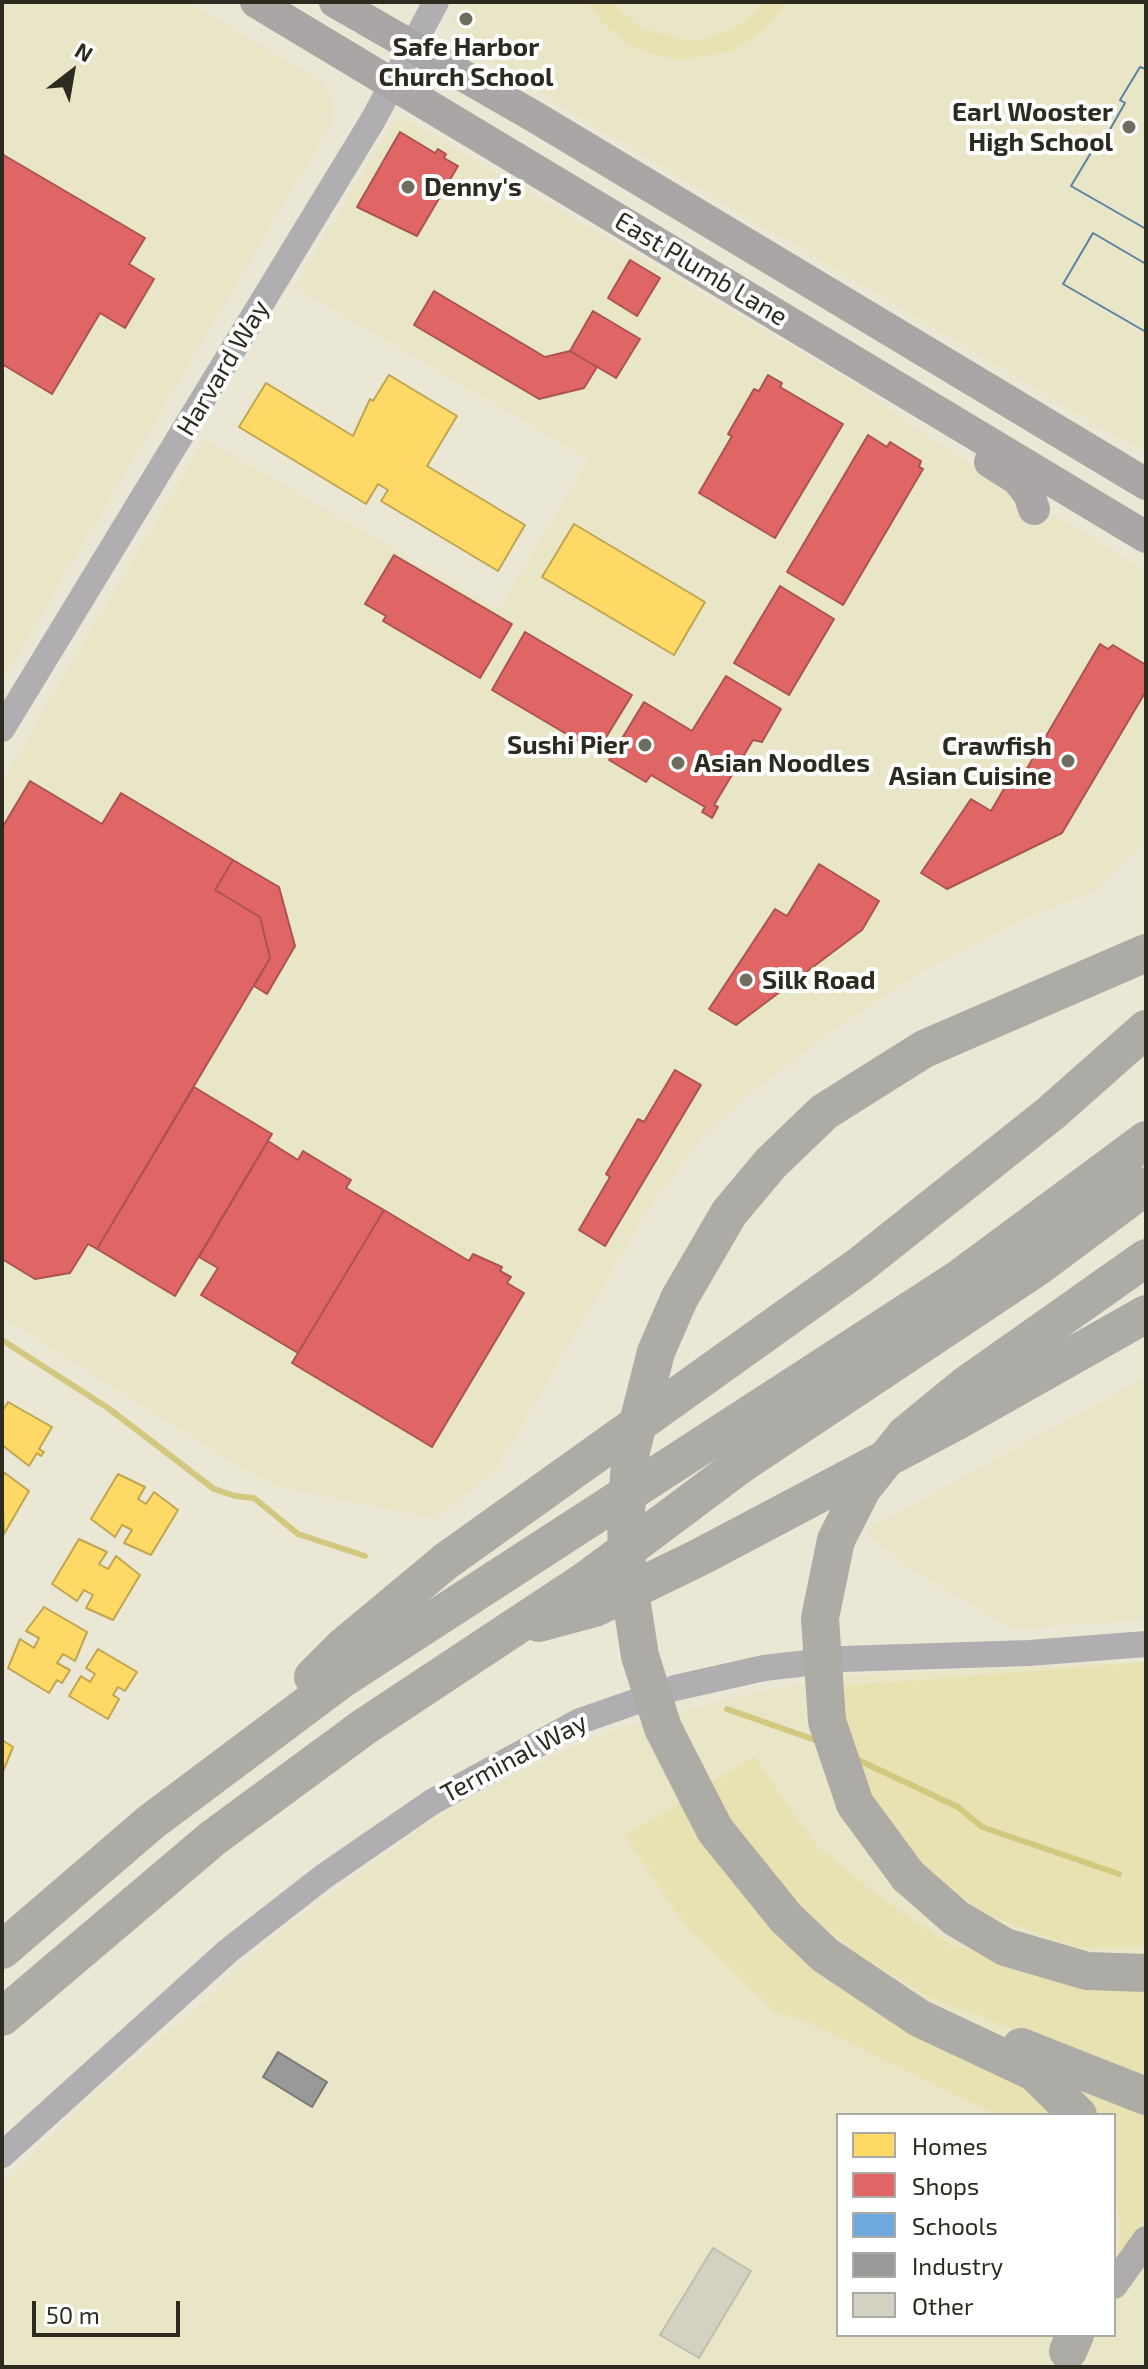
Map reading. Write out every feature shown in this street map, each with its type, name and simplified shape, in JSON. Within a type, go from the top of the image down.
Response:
[{"type":"highway","points":[[1076,2113],[1034,2072],[937,2027],[825,1955],[786,1918],[715,1830],[663,1728],[640,1656],[627,1572],[626,1512],[631,1451],[656,1352],[679,1299],[729,1213],[771,1163],[824,1112],[924,1049],[1132,959]]},
{"type":"highway","points":[[232,1759],[344,1646],[446,1561],[859,1266],[1051,1113],[1146,1029]]},
{"type":"highway","points":[[2,1950],[105,1859],[232,1759],[436,1615],[957,1280],[1146,1140]]},
{"type":"highway","points":[[2,2017],[213,1838],[364,1727],[589,1578],[740,1465],[1036,1268],[1146,1186]]},
{"type":"highway","points":[[1146,1258],[966,1385],[905,1435],[862,1489],[836,1540],[820,1618],[827,1721],[855,1804],[872,1832],[908,1876],[956,1918],[1005,1947],[1087,1971],[1146,1973]]},
{"type":"highway","points":[[510,1631],[595,1608],[700,1557],[957,1421],[1146,1314]]},
{"type":"highway","points":[[877,1990],[1146,2096]]},
{"type":"main road","name":"East Plumb Lane","points":[[256,2],[1146,537]]},
{"type":"main road","name":"East Plumb Lane","points":[[335,2],[1146,484]]},
{"type":"main road","points":[[899,388],[937,430],[1017,479],[1029,494],[1034,509]]},
{"type":"main road","points":[[1057,481],[1066,469],[1083,461],[1146,498]]},
{"type":"main road","points":[[1116,2282],[1146,2240]]},
{"type":"street","name":"Harvard Way","points":[[2,729],[357,147],[436,2]]},
{"type":"street","name":"Terminal Way","points":[[2,2155],[228,1951],[323,1877],[432,1802],[580,1721],[675,1688],[764,1668],[843,1659],[1029,1653],[1146,1644]]},
{"type":"shaded area","points":[[2,2],[188,2],[322,82],[332,101],[334,119],[2,681]]},
{"type":"shaded area","points":[[462,2],[1146,2],[1146,454],[462,47],[468,36],[449,24]]},
{"type":"shaded area","points":[[587,2],[612,2],[641,28],[685,40],[702,40],[745,22],[763,2],[787,2],[764,30],[734,50],[682,60],[647,53],[624,42],[599,19]]},
{"type":"shaded area","points":[[403,118],[860,387],[926,436],[1146,571],[1146,839],[1092,892],[1029,917],[921,972],[834,1030],[740,1101],[701,1138],[646,1212],[497,1468],[436,1519],[281,1487],[240,1467],[2,1317],[2,781],[205,439],[498,610],[589,459],[295,287],[391,125]]},
{"type":"shaded area","points":[[1146,1377],[1146,1620],[1012,1629],[902,1563],[865,1531]]},
{"type":"shaded area","points":[[1146,1661],[1146,2367],[2,2367],[2,2183],[130,2062],[205,2003],[268,1941],[429,1822],[511,1776],[573,1746],[620,1728],[729,1698],[849,1675]]},
{"type":"shaded area","points":[[1146,1662],[1146,1946],[1078,1948],[993,1917],[934,1880],[858,1779],[831,1687]]},
{"type":"shaded area","points":[[754,1756],[815,1844],[877,1895],[951,1945],[1045,1970],[1146,1982],[1146,2081],[924,1995],[856,1952],[799,1908],[704,1787]]},
{"type":"shaded area","points":[[681,1803],[748,1902],[787,1945],[819,1971],[998,2062],[1061,2113],[993,2113],[802,2020],[776,2013],[684,1924],[625,1835]]},
{"type":"shaded area","points":[[1054,2074],[1146,2109],[1146,2215],[1116,2264],[1120,2231],[1116,2193],[1116,2113],[1089,2113]]},
{"type":"building: Homes","points":[[389,375],[457,416],[427,466],[525,525],[498,571],[381,501],[388,490],[378,484],[366,504],[239,427],[266,383],[353,436],[370,399],[373,401]]},
{"type":"building: Homes","points":[[574,524],[705,602],[674,655],[542,577]]},
{"type":"building: Homes","points":[[8,1402],[52,1427],[39,1449],[44,1452],[41,1456],[37,1453],[29,1466],[2,1445],[2,1412]]},
{"type":"building: Homes","points":[[5,1473],[29,1491],[4,1534],[2,1478]]},
{"type":"building: Homes","points":[[118,1474],[145,1487],[138,1499],[146,1504],[154,1492],[178,1510],[151,1555],[124,1543],[132,1530],[122,1525],[115,1537],[91,1519]]},
{"type":"building: Homes","points":[[79,1539],[107,1552],[99,1564],[108,1569],[116,1556],[140,1575],[113,1620],[86,1608],[93,1595],[84,1590],[77,1601],[52,1584]]},
{"type":"building: Homes","points":[[44,1607],[87,1632],[75,1661],[63,1654],[57,1663],[70,1670],[62,1683],[57,1680],[49,1693],[8,1668],[20,1639],[34,1648],[39,1638],[26,1631]]},
{"type":"building: Homes","points":[[98,1649],[137,1672],[125,1691],[118,1687],[113,1695],[119,1699],[108,1719],[69,1696],[81,1676],[90,1682],[95,1674],[86,1668]]},
{"type":"building: Homes","points":[[2,1740],[13,1747],[2,1774]]},
{"type":"building: Shops","name":"Denny's","points":[[400,132],[435,153],[438,149],[446,154],[444,158],[458,166],[417,236],[357,207]]},
{"type":"building: Shops","points":[[2,154],[145,238],[129,264],[154,279],[125,328],[100,313],[52,394],[2,364]]},
{"type":"building: Shops","points":[[630,260],[660,278],[637,316],[608,298]]},
{"type":"building: Shops","points":[[434,291],[545,357],[570,351],[597,367],[584,388],[539,399],[414,325]]},
{"type":"building: Shops","points":[[593,311],[640,339],[616,378],[570,351]]},
{"type":"building: Shops","points":[[768,375],[782,383],[780,387],[843,424],[775,538],[699,493],[732,436],[728,434],[754,389],[759,391]]},
{"type":"building: Shops","points":[[868,435],[887,447],[890,442],[921,461],[919,467],[923,469],[843,605],[787,572]]},
{"type":"building: Shops","points":[[394,555],[512,624],[480,678],[383,621],[386,616],[365,604]]},
{"type":"building: Shops","points":[[780,586],[834,619],[789,695],[734,663]]},
{"type":"building: Shops","points":[[525,632],[632,695],[597,752],[492,690]]},
{"type":"building: Shops","name":"Crawfish Asian Cuisine","points":[[1100,644],[1108,649],[1113,645],[1146,665],[1146,691],[1062,833],[947,889],[921,873],[971,799],[991,811],[1014,772],[1022,777]]},
{"type":"building: Shops","points":[[726,676],[781,709],[762,742],[753,740],[714,805],[718,807],[712,818],[702,812],[705,807],[651,775],[646,782],[609,760],[644,702],[692,731]]},
{"type":"building: Shops","points":[[30,781],[102,824],[121,793],[233,860],[215,890],[260,917],[270,958],[97,1249],[88,1244],[70,1273],[35,1279],[2,1259],[2,828]]},
{"type":"building: Shops","points":[[233,860],[279,887],[295,946],[267,994],[254,986],[270,958],[260,917],[215,890]]},
{"type":"building: Shops","points":[[819,864],[879,901],[862,930],[736,1025],[709,1009],[775,909],[787,916]]},
{"type":"building: Shops","points":[[675,1070],[701,1085],[605,1246],[579,1230],[610,1177],[606,1174],[638,1119],[644,1122]]},
{"type":"building: Shops","points":[[194,1087],[272,1134],[175,1296],[97,1249]]},
{"type":"building: Shops","points":[[268,1141],[298,1160],[303,1151],[351,1180],[346,1188],[384,1210],[298,1353],[201,1295],[218,1268],[199,1257]]},
{"type":"building: Shops","points":[[384,1210],[469,1261],[473,1254],[502,1267],[500,1271],[511,1277],[507,1283],[524,1293],[432,1447],[292,1363]]},
{"type":"building: Schools","name":"Earl Wooster High School","points":[[1140,67],[1146,69],[1146,229],[1071,186],[1092,151],[1096,154],[1125,103],[1120,100]]},
{"type":"building: Schools","name":"Earl Wooster High School","points":[[1140,67],[1146,69],[1146,229],[1071,186],[1092,151],[1096,154],[1125,103],[1120,100]]},
{"type":"building: Schools","name":"Earl Wooster High School","points":[[1093,233],[1146,264],[1146,332],[1063,284]]},
{"type":"building: Schools","name":"Earl Wooster High School","points":[[1093,233],[1146,264],[1146,332],[1063,284]]},
{"type":"building: Industry","points":[[278,2052],[327,2082],[312,2107],[263,2077]]},
{"type":"building: Other","points":[[713,2248],[751,2271],[699,2358],[660,2335]]},
{"type":"waterway","points":[[2,1340],[108,1408],[214,1489],[254,1498],[298,1534],[365,1556]]},
{"type":"waterway","points":[[727,1709],[818,1741]]},
{"type":"waterway","points":[[854,1758],[958,1807],[982,1827],[1119,1874]]},
{"type":"place","name":"Safe Harbor Church School","points":[[466,19]]},
{"type":"place","name":"Earl Wooster High School","points":[[1129,127]]},
{"type":"place","name":"Denny's","points":[[408,187]]},
{"type":"place","name":"Sushi Pier","points":[[645,745]]},
{"type":"place","name":"Crawfish Asian Cuisine","points":[[1068,761]]},
{"type":"place","name":"Asian Noodles","points":[[678,763]]},
{"type":"place","name":"Silk Road","points":[[746,980]]}]
